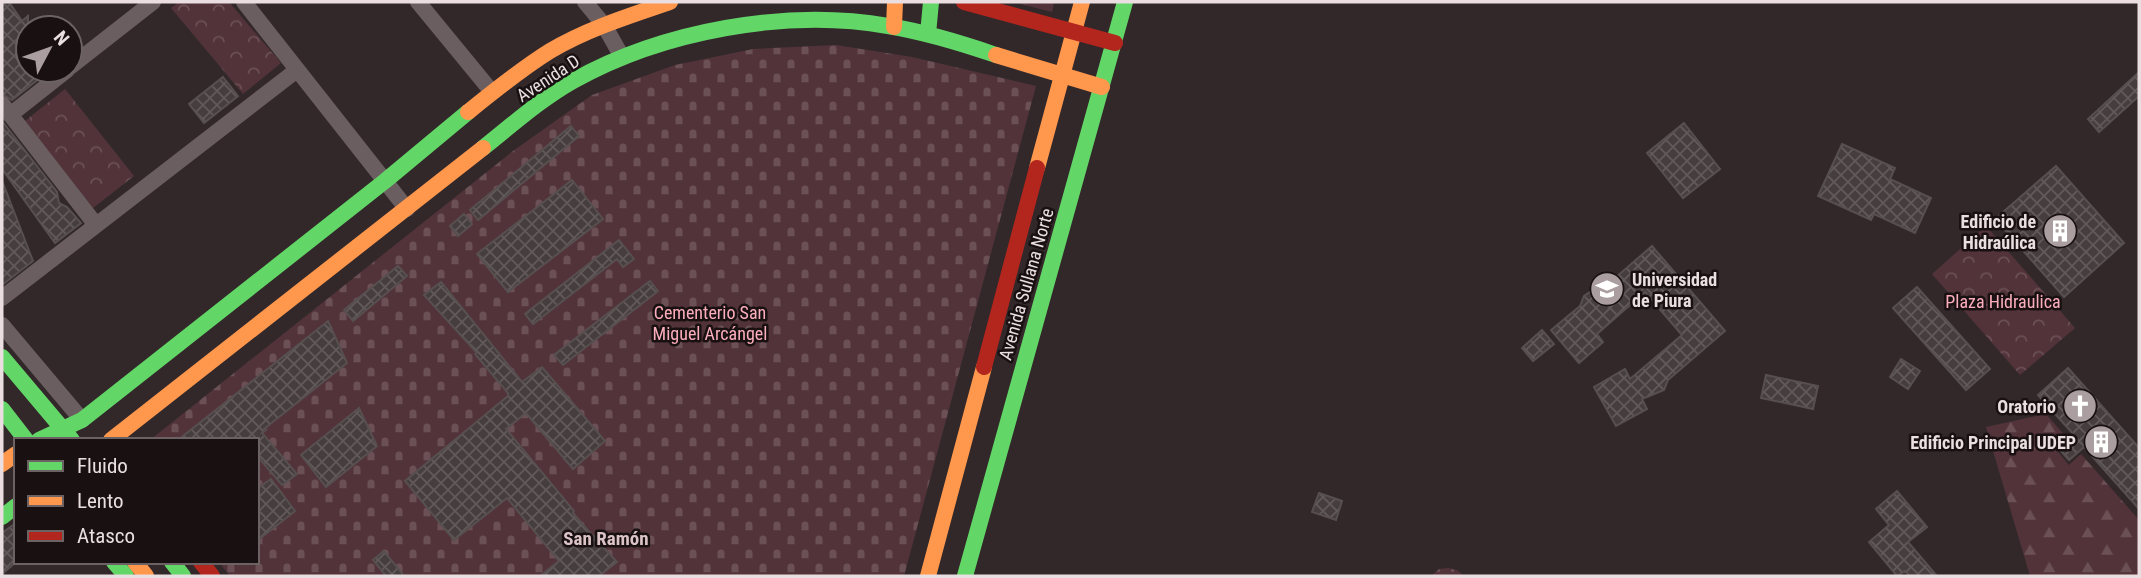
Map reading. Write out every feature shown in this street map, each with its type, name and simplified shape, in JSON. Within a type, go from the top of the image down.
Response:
[{"type":"main road","name":"Avenida D","points":[[48,438],[67,434],[385,181],[492,92],[551,51],[604,25],[670,2]]},
{"type":"main road","points":[[894,27],[895,2]]},
{"type":"main road","points":[[928,34],[931,2]]},
{"type":"main road","points":[[964,2],[1115,43]]},
{"type":"main road","name":"Avenida Sullana Norte","points":[[928,576],[1082,2]]},
{"type":"main road","name":"Avenida Sullana Norte","points":[[965,576],[1125,2]]},
{"type":"main road","name":"Avenida D","points":[[114,438],[514,124],[572,81],[622,57],[692,36],[754,24],[845,21],[928,34],[1061,77],[1102,87]]},
{"type":"main road","points":[[2,356],[67,434]]},
{"type":"main road","points":[[2,409],[24,438]]},
{"type":"main road","points":[[82,420],[98,438]]},
{"type":"street","points":[[84,56],[153,2]]},
{"type":"street","points":[[244,2],[407,209]]},
{"type":"street","points":[[418,2],[492,92]]},
{"type":"street","points":[[585,2],[604,25],[622,57]]},
{"type":"street","points":[[2,298],[298,70]]},
{"type":"street","points":[[45,84],[6,110],[96,225]]},
{"type":"street","points":[[2,326],[82,420]]},
{"type":"green space","points":[[179,2],[229,2],[281,63],[243,94],[171,8]]},
{"type":"green space","points":[[1013,2],[1054,2],[1052,12]]},
{"type":"green space","name":"Cementerio San Miguel Arcángel","points":[[836,45],[912,57],[1036,86],[904,576],[230,576],[221,564],[259,564],[259,438],[153,438],[513,151],[592,95],[675,65],[753,49]]},
{"type":"green space","points":[[65,89],[134,176],[93,208],[25,121]]},
{"type":"green space","name":"Plaza Hidraulica","points":[[1986,226],[2075,328],[2020,375],[1932,274]]},
{"type":"green space","points":[[2046,414],[2066,437],[2054,447],[2069,465],[2081,454],[2139,520],[2139,576],[2030,576],[1986,427]]},
{"type":"green space","points":[[1439,569],[1457,570],[1464,576],[1431,576]]},
{"type":"building","points":[[2,2],[9,2],[17,14],[14,14],[14,84],[32,84],[12,100],[2,94]]},
{"type":"building","points":[[2139,72],[2139,96],[2099,132],[2088,119]]},
{"type":"building","points":[[223,77],[238,96],[204,123],[189,104]]},
{"type":"building","points":[[2,121],[57,192],[59,203],[67,207],[81,223],[55,243],[2,169]]},
{"type":"building","points":[[1684,123],[1720,169],[1683,198],[1647,153]]},
{"type":"building","points":[[571,126],[579,136],[478,220],[470,210]]},
{"type":"building","points":[[1842,144],[1895,168],[1890,179],[1931,198],[1915,233],[1874,214],[1871,220],[1818,196]]},
{"type":"building","name":"Edificio de Hidraúlica","points":[[2056,166],[2124,243],[2064,297],[1995,219]]},
{"type":"building","points":[[572,180],[603,219],[508,292],[477,254]]},
{"type":"building","points":[[2,184],[33,261],[2,285]]},
{"type":"building","points":[[464,214],[472,224],[458,236],[450,226]]},
{"type":"building","points":[[619,240],[634,259],[623,267],[617,259],[533,324],[525,314]]},
{"type":"building","points":[[1652,246],[1725,331],[1668,380],[1664,390],[1642,399],[1647,409],[1616,426],[1594,387],[1625,369],[1630,379],[1682,335],[1645,292],[1597,334],[1603,342],[1579,363],[1551,330],[1580,306],[1584,296],[1593,290],[1600,291]]},
{"type":"building","points":[[398,266],[407,276],[353,321],[344,310]]},
{"type":"building","points":[[650,281],[658,291],[563,365],[554,355]]},
{"type":"building","points":[[441,282],[522,382],[542,367],[605,441],[573,469],[526,413],[506,429],[573,513],[617,562],[599,576],[540,576],[559,561],[507,498],[454,540],[405,481],[508,396],[475,354],[477,353],[424,295]]},
{"type":"building","points":[[1917,287],[1990,369],[1966,390],[1893,308]]},
{"type":"building","points":[[328,321],[347,363],[262,433],[297,474],[282,485],[259,458],[259,438],[181,438]]},
{"type":"building","points":[[1542,330],[1554,344],[1533,361],[1522,348]]},
{"type":"building","points":[[1901,359],[1920,371],[1908,389],[1890,377]]},
{"type":"building","name":"Edificio Principal UDEP","points":[[2068,368],[2139,448],[2139,509],[2084,447],[2069,460],[2060,450],[2075,436],[2038,395]]},
{"type":"building","points":[[1766,375],[1818,386],[1813,409],[1761,398]]},
{"type":"building","points":[[359,408],[377,446],[326,487],[301,455]]},
{"type":"building","points":[[271,479],[295,511],[259,539],[259,488]]},
{"type":"building","points":[[1897,491],[1927,527],[1908,542],[1937,576],[1910,576],[1905,571],[1897,576],[1869,542],[1889,525],[1876,509]]},
{"type":"building","points":[[1319,493],[1342,501],[1336,520],[1312,512]]},
{"type":"building","points":[[14,524],[14,564],[2,574],[2,533]]},
{"type":"building","points":[[384,551],[404,576],[386,576],[373,560]]},
{"type":"traffic: fast","points":[[928,34],[931,2]]},
{"type":"traffic: fast","points":[[965,576],[1125,2]]},
{"type":"traffic: fast","points":[[483,148],[573,81],[646,49],[726,28],[767,22],[849,21],[916,31],[996,55]]},
{"type":"traffic: fast","points":[[43,438],[82,420],[385,181],[468,112]]},
{"type":"traffic: fast","points":[[2,357],[70,438]]},
{"type":"traffic: fast","points":[[2,409],[24,438]]},
{"type":"traffic: fast","points":[[2,517],[14,508]]},
{"type":"traffic: fast","points":[[116,564],[126,576]]},
{"type":"traffic: fast","points":[[174,564],[183,576]]},
{"type":"traffic: slow","points":[[468,112],[529,65],[564,43],[670,2]]},
{"type":"traffic: slow","points":[[894,27],[895,2]]},
{"type":"traffic: slow","points":[[1037,168],[1082,2]]},
{"type":"traffic: slow","points":[[996,55],[1102,87]]},
{"type":"traffic: slow","points":[[114,438],[483,148]]},
{"type":"traffic: slow","points":[[928,576],[984,367]]},
{"type":"traffic: slow","points":[[2,464],[14,455]]},
{"type":"traffic: slow","points":[[137,564],[146,576]]},
{"type":"traffic: jam","points":[[964,2],[1115,43]]},
{"type":"traffic: jam","points":[[984,367],[1037,168]]},
{"type":"traffic: jam","points":[[203,564],[212,576]]},
{"type":"place","name":"Edificio de Hidraúlica","points":[[2060,231]]},
{"type":"place","name":"Universidad de Piura","points":[[1607,289]]},
{"type":"place","name":"Oratorio","points":[[2080,406]]},
{"type":"place","name":"Edificio Principal UDEP","points":[[2101,442]]},
{"type":"district","name":"San Ramón","points":[[606,538]]}]
